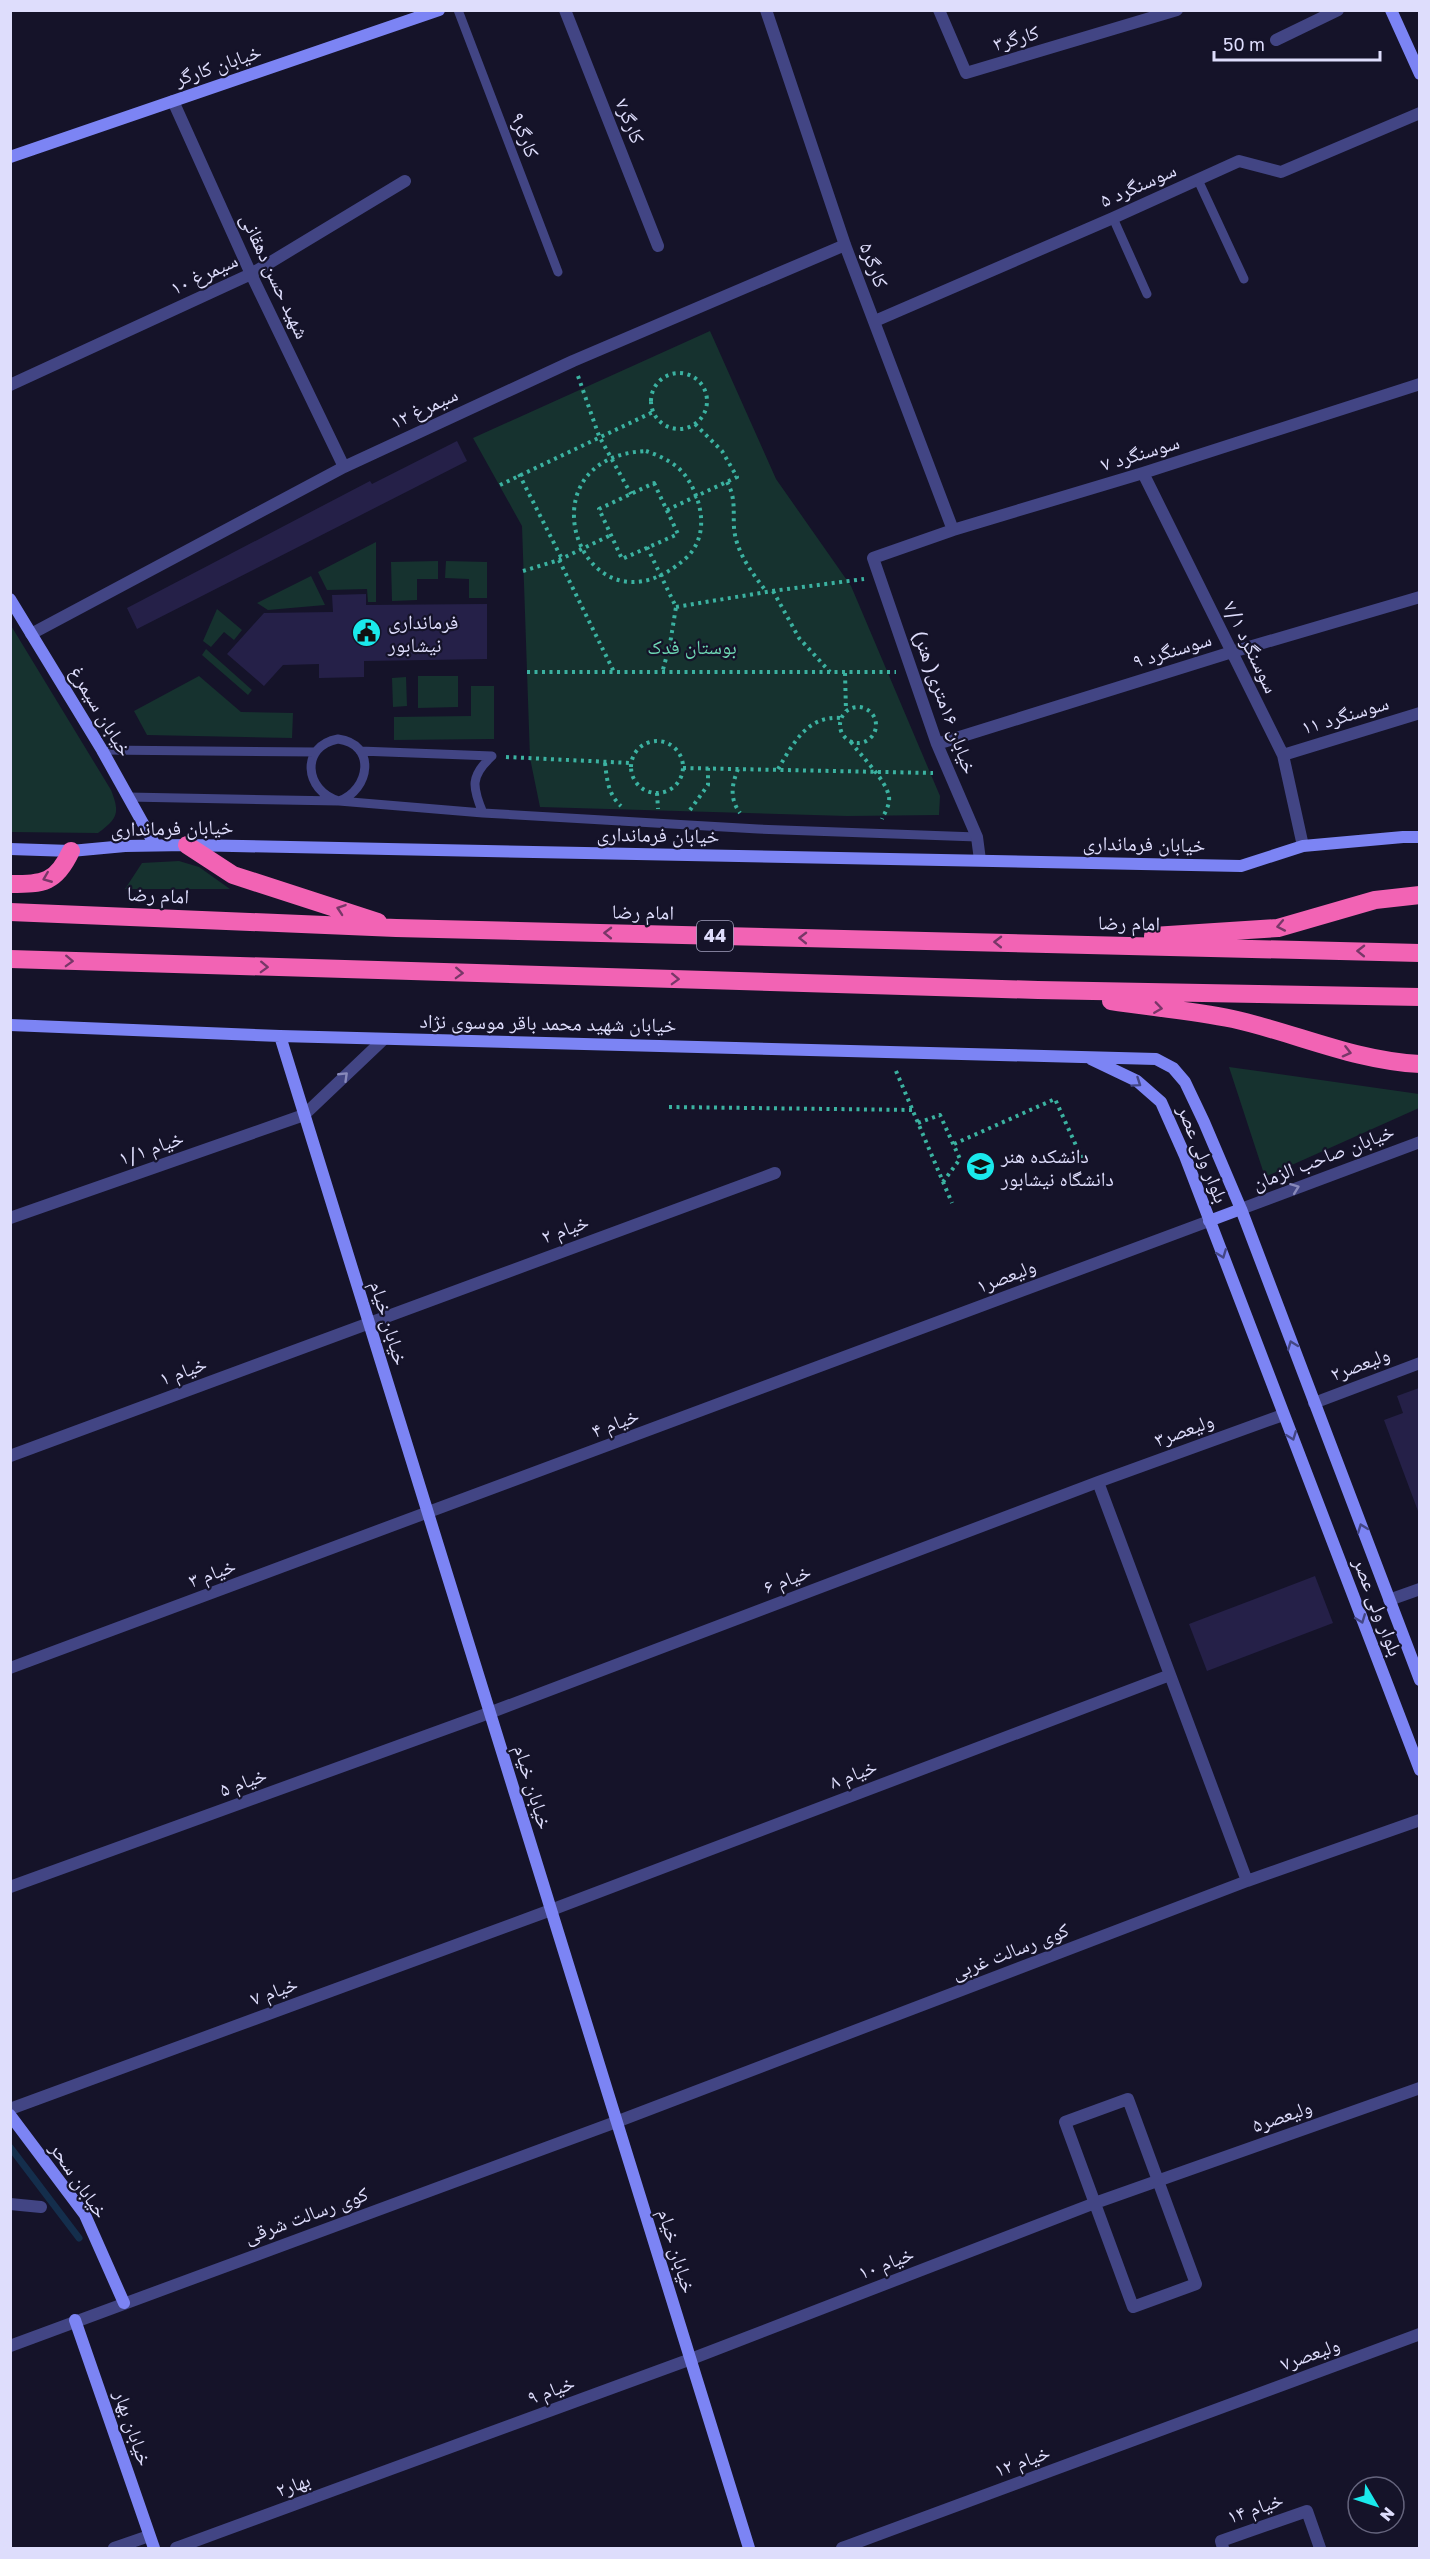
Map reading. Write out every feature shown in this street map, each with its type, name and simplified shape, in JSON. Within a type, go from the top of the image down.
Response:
[{"type":"highway","points":[[187,845],[233,875],[396,928]]},
{"type":"highway","points":[[10,884],[32,884],[55,878],[71,851]]},
{"type":"highway","points":[[1035,943],[1278,927],[1375,900],[1419,895]]},
{"type":"highway","name":"امام رضا","points":[[10,912],[396,928],[1419,953]]},
{"type":"highway","name":"44","points":[[10,959],[1038,990],[1419,997]]},
{"type":"highway","points":[[1038,990],[1233,1019],[1337,1050],[1392,1063],[1419,1065]]},
{"type":"main road","name":"خیابان کارگر","points":[[10,157],[410,15],[439,10]]},
{"type":"main road","points":[[1391,10],[1419,74]]},
{"type":"main road","name":"خیابان سیمرغ","points":[[10,599],[102,750],[155,845]]},
{"type":"main road","name":"خیابان فرمانداری","points":[[10,849],[71,851],[187,845],[1241,866],[1303,846],[1419,837]]},
{"type":"main road","name":"خیابان شهید محمد باقر موسوی نژاد","points":[[10,1025],[384,1039],[1085,1056]]},
{"type":"main road","name":"خیابان خیام","points":[[280,1036],[749,2548]]},
{"type":"main road","name":"بلوار ولی عصر","points":[[1085,1056],[1156,1059],[1173,1068],[1185,1082],[1241,1209],[1419,1680]]},
{"type":"main road","name":"بلوار ولی عصر","points":[[1085,1056],[1137,1081],[1161,1102],[1185,1156],[1419,1770]]},
{"type":"main road","points":[[1209,1221],[1241,1209]]},
{"type":"main road","name":"خیابان سحر","points":[[10,2115],[85,2215],[124,2303]]},
{"type":"main road","name":"خیابان بهار","points":[[75,2320],[154,2548]]},
{"type":"street","name":"کارگر۷","points":[[565,10],[658,246]]},
{"type":"street","name":"کارگر۵","points":[[766,10],[845,245],[953,530]]},
{"type":"street","name":"کارگر۳","points":[[939,10],[966,73],[1177,10]]},
{"type":"street","points":[[1276,40],[1338,10]]},
{"type":"street","name":"شهید حسن دهقانی","points":[[173,101],[251,274],[344,467]]},
{"type":"street","name":"سوسنگرد ۵","points":[[875,321],[1239,161],[1281,172],[1419,113]]},
{"type":"street","name":"سیمرغ ۱۰","points":[[10,385],[251,274],[405,181]]},
{"type":"street","name":"سیمرغ ۱۲","points":[[31,634],[344,467],[573,361],[845,245]]},
{"type":"street","name":"سوسنگرد ۷","points":[[873,558],[953,530],[1143,473],[1419,384]]},
{"type":"street","name":"سوسنگرد ۷/۱","points":[[1143,473],[1283,754],[1303,846]]},
{"type":"street","name":"خیابان ۱۶متری( هنر)","points":[[873,558],[937,744],[977,837],[980,861]]},
{"type":"street","name":"سوسنگرد ۹","points":[[937,744],[1232,652],[1419,597]]},
{"type":"street","name":"سوسنگرد ۱۱","points":[[1283,754],[1419,713]]},
{"type":"street","points":[[304,1115],[384,1039]]},
{"type":"street","name":"خیام ۱/۱","points":[[10,1218],[304,1115]]},
{"type":"street","name":"خیابان صاحب الزمان","points":[[1241,1209],[1419,1142]]},
{"type":"street","name":"خیام ۲","points":[[368,1323],[775,1173]]},
{"type":"street","name":"ولیعصر۱","points":[[817,1368],[1209,1221]]},
{"type":"street","name":"خیام ۱","points":[[10,1456],[368,1323]]},
{"type":"street","name":"ولیعصر۲","points":[[1314,1402],[1419,1363]]},
{"type":"street","name":"خیام ۴","points":[[428,1514],[817,1368]]},
{"type":"street","name":"ولیعصر۳","points":[[1098,1482],[1283,1415]]},
{"type":"street","points":[[1098,1482],[1247,1881]]},
{"type":"street","name":"خیام ۶","points":[[489,1713],[1098,1482]]},
{"type":"street","name":"خیام ۳","points":[[10,1668],[428,1514]]},
{"type":"street","points":[[1389,1600],[1419,1588]]},
{"type":"street","name":"خیام ۸","points":[[550,1910],[1170,1675]]},
{"type":"street","name":"خیام ۵","points":[[10,1887],[489,1713]]},
{"type":"street","name":"کوی رسالت غربی","points":[[616,2122],[1247,1881],[1419,1820]]},
{"type":"street","name":"خیام ۷","points":[[10,2109],[550,1910]]},
{"type":"street","name":"ولیعصر۵","points":[[1158,2181],[1419,2088]]},
{"type":"street","points":[[1128,2099],[1158,2181],[1196,2284],[1133,2307],[1065,2122],[1128,2099]]},
{"type":"street","name":"کوی رسالت شرقی","points":[[10,2346],[75,2320],[616,2122]]},
{"type":"street","name":"خیام ۱۰","points":[[691,2359],[1158,2181]]},
{"type":"street","points":[[10,2204],[41,2207]]},
{"type":"street","name":"ولیعصر۷","points":[[1215,2410],[1419,2334]]},
{"type":"street","name":"خیام ۹","points":[[424,2457],[691,2359]]},
{"type":"street","name":"خیام ۱۲","points":[[842,2548],[1215,2410]]},
{"type":"street","name":"بهار۲","points":[[176,2548],[424,2457]]},
{"type":"street","name":"خیام ۱۴","points":[[1223,2548],[1221,2541],[1307,2511],[1320,2548]]},
{"type":"street","points":[[114,2548],[149,2535]]},
{"type":"lane","name":"کارگر۹","points":[[458,10],[558,272]]},
{"type":"lane","points":[[1198,180],[1244,279]]},
{"type":"lane","points":[[1113,218],[1148,294]]},
{"type":"lane","points":[[338,739],[347,740],[360,751],[364,759],[363,776],[354,792],[339,801],[322,794],[311,778],[312,760],[316,752],[321,745],[338,739]]},
{"type":"lane","points":[[102,750],[316,752]]},
{"type":"lane","points":[[360,751],[492,756]]},
{"type":"lane","points":[[483,813],[474,792],[476,776],[481,766],[492,756]]},
{"type":"lane","points":[[128,797],[339,801],[483,813],[639,820],[758,829],[977,837]]},
{"type":"path","points":[[573,361],[599,436],[631,494]]},
{"type":"path","points":[[678,372],[687,374],[701,384],[707,400],[706,409],[696,424],[671,428],[664,424],[653,411],[652,394],[662,379],[678,372]]},
{"type":"path","points":[[500,485],[653,411]]},
{"type":"path","points":[[667,510],[737,477],[722,452],[696,424]]},
{"type":"path","points":[[646,451],[661,456],[687,478],[703,518],[700,534],[692,552],[660,574],[642,581],[619,581],[598,570],[590,561],[584,548],[572,513],[574,499],[582,484],[592,471],[611,458],[629,452],[646,451]]},
{"type":"path","points":[[519,474],[614,672]]},
{"type":"path","points":[[727,482],[733,492],[736,542],[752,573],[766,591]]},
{"type":"path","points":[[654,483],[667,510],[678,534],[622,559],[599,509],[654,483]]},
{"type":"path","points":[[523,571],[561,559],[611,535]]},
{"type":"path","points":[[647,547],[676,607],[670,644],[662,673]]},
{"type":"path","points":[[676,607],[766,591],[879,577]]},
{"type":"path","points":[[772,591],[799,638],[831,672]]},
{"type":"path","points":[[527,672],[912,672]]},
{"type":"path","points":[[845,673],[846,711]]},
{"type":"path","points":[[850,742],[862,743],[876,732],[876,720],[869,710],[863,707],[846,711],[841,718],[842,734],[885,785],[889,798],[887,809],[873,834]]},
{"type":"path","points":[[778,769],[800,733],[818,721],[831,717],[841,718]]},
{"type":"path","points":[[655,741],[672,745],[678,751],[683,768],[677,784],[663,793],[654,793],[646,791],[634,780],[631,763],[639,748],[655,741]]},
{"type":"path","points":[[492,756],[631,763]]},
{"type":"path","points":[[605,763],[607,783],[613,798],[639,820]]},
{"type":"path","points":[[683,768],[949,773]]},
{"type":"path","points":[[678,823],[701,797],[708,785],[708,768]]},
{"type":"path","points":[[738,769],[732,784],[732,799],[737,809],[758,829]]},
{"type":"path","points":[[896,1071],[952,1203]]},
{"type":"path","points":[[954,1144],[1055,1099],[1083,1161]]},
{"type":"path","points":[[669,1107],[913,1110]]},
{"type":"path","points":[[918,1123],[940,1114],[954,1144],[960,1159],[943,1182]]},
{"type":"green space","name":"بوستان فدک","points":[[710,331],[776,479],[851,586],[940,796],[939,815],[847,816],[540,807],[530,758],[522,526],[473,438]]},
{"type":"green space","points":[[376,542],[376,602],[368,602],[367,589],[327,590],[318,572]]},
{"type":"green space","points":[[438,561],[438,579],[417,579],[417,600],[392,601],[391,562]]},
{"type":"green space","points":[[446,561],[487,562],[487,598],[469,598],[469,579],[445,578]]},
{"type":"green space","points":[[311,576],[325,605],[268,610],[257,603]]},
{"type":"green space","points":[[217,609],[242,630],[234,640],[224,632],[211,647],[203,641]]},
{"type":"green space","points":[[10,624],[111,790],[116,804],[115,814],[110,823],[98,833],[11,832]]},
{"type":"green space","points":[[206,649],[252,690],[248,695],[202,655]]},
{"type":"green space","points":[[199,676],[241,712],[293,713],[292,738],[147,735],[134,711]]},
{"type":"green space","points":[[418,676],[458,676],[458,707],[418,708]]},
{"type":"green space","points":[[406,677],[407,706],[393,707],[392,678]]},
{"type":"green space","points":[[471,686],[494,686],[494,739],[394,740],[394,717],[471,716]]},
{"type":"green space","points":[[179,861],[199,867],[230,889],[125,889],[142,863]]},
{"type":"green space","points":[[1229,1067],[1419,1094],[1419,1108],[1265,1177]]},
{"type":"building","points":[[457,441],[467,461],[137,629],[127,608],[370,481],[372,484]]},
{"type":"building","name":"فرمانداری نیشابور","points":[[366,594],[366,605],[487,604],[487,659],[364,661],[364,677],[319,678],[319,664],[283,665],[264,686],[227,654],[264,613],[333,612],[332,595]]},
{"type":"building","points":[[1419,1388],[1418,1511],[1384,1420],[1403,1413],[1397,1396]]},
{"type":"building","points":[[1315,1576],[1333,1623],[1207,1671],[1189,1624]]},
{"type":"waterway","points":[[10,2147],[79,2238]]},
{"type":"place","name":"فرمانداری نیشابور","points":[[367,633]]},
{"type":"place","name":"دانشکده هنر دانشگاه نیشابور","points":[[980,1167]]}]
